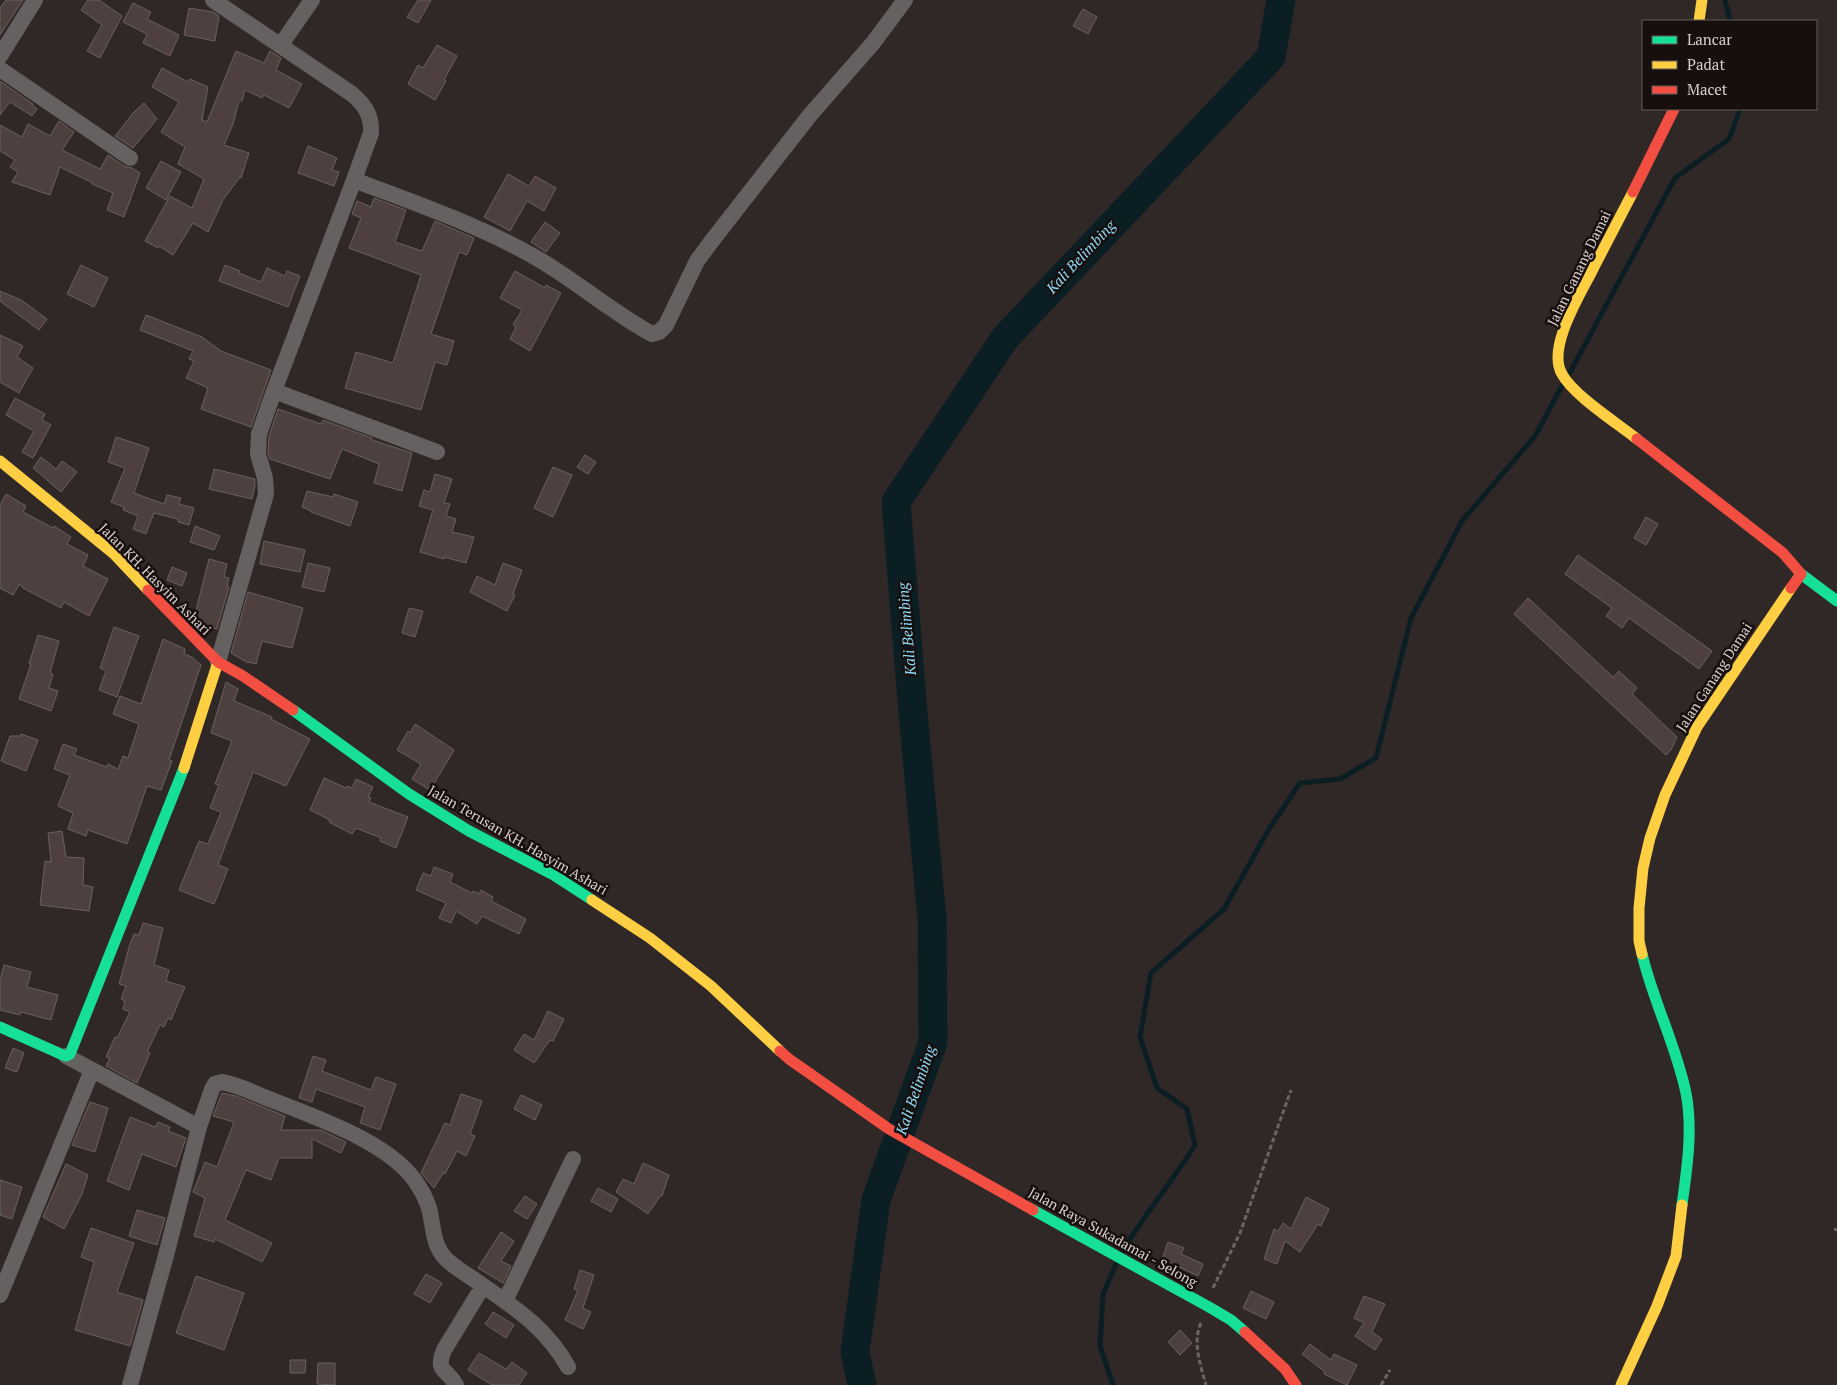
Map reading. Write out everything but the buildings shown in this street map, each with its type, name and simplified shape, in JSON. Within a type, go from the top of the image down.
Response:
[{"type":"street","points":[[0,56],[35,0]]},
{"type":"street","points":[[66,1056],[72,1051],[190,754],[266,494],[265,478],[257,443],[274,391],[371,133],[368,112],[360,100],[213,0]]},
{"type":"street","points":[[280,46],[312,0]]},
{"type":"street","points":[[354,180],[470,224],[540,260],[634,325],[652,334],[659,332],[666,325],[698,261],[711,242],[810,115],[873,43],[904,0]]},
{"type":"street","points":[[1699,20],[1702,0]]},
{"type":"street","points":[[0,69],[130,158]]},
{"type":"street","name":"Jalan Ganang Damai","points":[[1620,1385],[1657,1306],[1676,1256],[1686,1176],[1689,1120],[1686,1094],[1678,1063],[1666,1024],[1647,975],[1639,941],[1643,868],[1650,838],[1665,795],[1697,727],[1801,574],[1783,554],[1571,387],[1558,367],[1559,350],[1566,324],[1653,156],[1674,110]]},
{"type":"street","points":[[274,391],[437,452]]},
{"type":"street","name":"Jalan KH. Hasyim Ashari","points":[[0,461],[114,554],[218,662]]},
{"type":"street","points":[[1801,574],[1837,601]]},
{"type":"street","name":"Jalan Terusan KH. Hasyim Ashari","points":[[218,662],[290,707],[409,794],[469,831],[552,874],[650,938],[711,986],[789,1059],[900,1135]]},
{"type":"street","points":[[0,1027],[66,1056],[199,1127]]},
{"type":"street","points":[[0,1295],[92,1070]]},
{"type":"street","points":[[130,1385],[168,1250],[199,1127],[212,1089],[215,1084],[222,1082],[328,1122],[386,1152],[404,1168],[419,1187],[428,1208],[432,1232],[441,1252],[448,1261],[505,1302],[545,1334],[559,1351],[568,1368]]},
{"type":"street","name":"Jalan Raya Sukadamai - Selong","points":[[900,1135],[1230,1320],[1260,1344],[1285,1369],[1296,1385]]},
{"type":"street","points":[[505,1302],[573,1159]]},
{"type":"street","points":[[456,1385],[441,1369],[440,1360],[444,1350],[483,1286]]},
{"type":"path","points":[[1206,1385],[1198,1349],[1198,1329],[1240,1233],[1291,1090]]},
{"type":"path","points":[[1381,1385],[1390,1370]]},
{"type":"waterway","name":"Kali Belimbing","points":[[862,1385],[855,1352],[876,1200],[933,1042],[932,919],[896,502],[1005,338],[1271,57],[1281,0]]},
{"type":"waterway","points":[[1725,0],[1730,20]]},
{"type":"waterway","points":[[1569,374],[1675,178],[1729,139],[1740,110]]},
{"type":"waterway","points":[[1121,1254],[1195,1145],[1187,1109],[1157,1088],[1140,1037],[1151,973],[1224,909],[1269,829],[1300,783],[1340,779],[1376,758],[1411,618],[1462,521],[1535,436],[1562,386]]},
{"type":"waterway","points":[[1113,1385],[1100,1346],[1103,1294],[1116,1264]]},
{"type":"traffic: fast","points":[[1801,574],[1837,601]]},
{"type":"traffic: fast","points":[[293,710],[409,794],[469,831],[552,874],[592,900]]},
{"type":"traffic: fast","points":[[0,1027],[63,1055],[70,1054],[184,768]]},
{"type":"traffic: fast","points":[[1642,954],[1682,1075],[1686,1093],[1689,1135],[1682,1205]]},
{"type":"traffic: fast","points":[[1033,1210],[1209,1307],[1231,1320],[1245,1332]]},
{"type":"traffic: slow","points":[[1699,20],[1702,0]]},
{"type":"traffic: slow","points":[[1633,192],[1568,320],[1562,335],[1558,363],[1562,374],[1576,391],[1637,439]]},
{"type":"traffic: slow","points":[[0,461],[114,554],[148,590]]},
{"type":"traffic: slow","points":[[1642,954],[1639,941],[1639,908],[1643,868],[1650,838],[1665,795],[1697,727],[1791,588]]},
{"type":"traffic: slow","points":[[184,768],[218,662]]},
{"type":"traffic: slow","points":[[592,900],[650,938],[711,986],[780,1051]]},
{"type":"traffic: slow","points":[[1621,1385],[1657,1306],[1676,1256],[1682,1205]]},
{"type":"traffic: jam","points":[[1633,192],[1674,110]]},
{"type":"traffic: jam","points":[[1637,439],[1783,553],[1801,574],[1791,588]]},
{"type":"traffic: jam","points":[[148,590],[218,662],[243,676],[293,710]]},
{"type":"traffic: jam","points":[[780,1051],[889,1129],[1033,1210]]},
{"type":"traffic: jam","points":[[1245,1332],[1285,1369],[1296,1385]]}]
